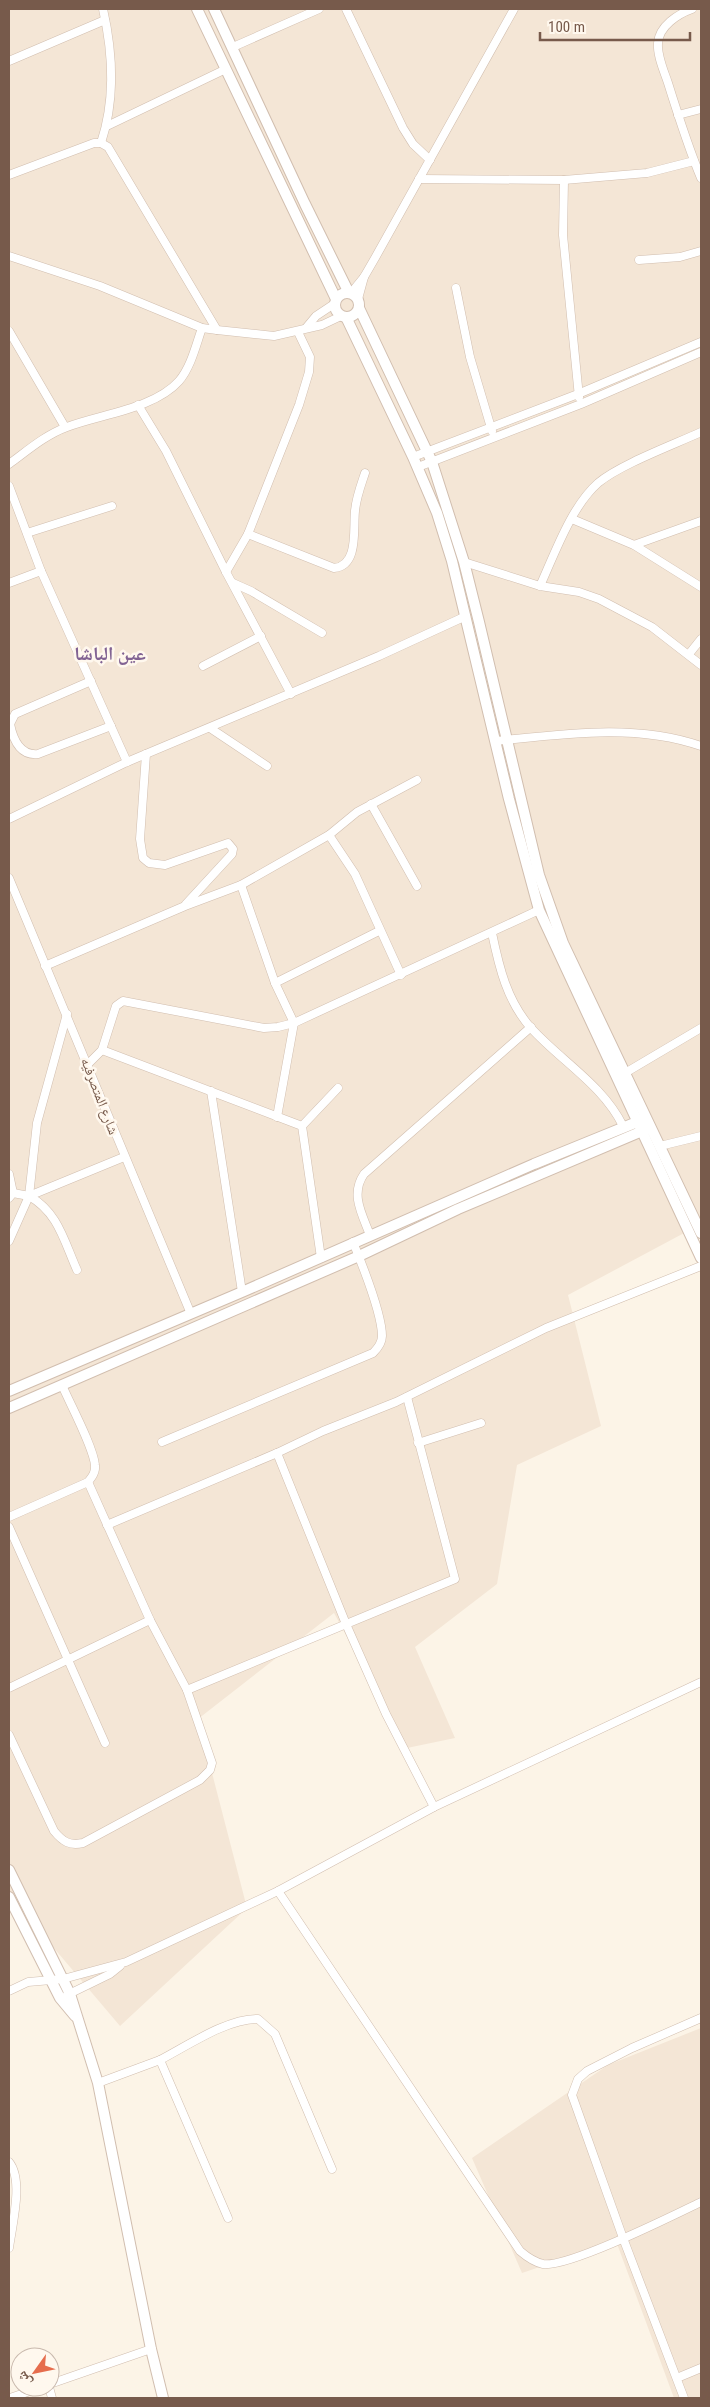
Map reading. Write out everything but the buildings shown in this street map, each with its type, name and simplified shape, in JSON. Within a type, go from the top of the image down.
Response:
[{"type":"street","points":[[101,143],[107,126],[112,82],[112,52],[103,9]]},
{"type":"street","points":[[197,9],[335,301],[337,313],[343,316],[418,467],[437,513],[452,561],[525,864],[539,910],[645,1124],[660,1146],[701,1233]]},
{"type":"street","points":[[214,9],[305,204],[354,298],[432,462],[464,562],[509,740],[523,813],[549,904],[563,943],[625,1073],[701,1258]]},
{"type":"street","points":[[233,47],[319,9]]},
{"type":"street","points":[[346,9],[403,128],[413,144],[430,160]]},
{"type":"street","points":[[9,256],[100,286],[202,328],[274,336],[322,326],[343,316],[354,315],[354,298],[364,276],[514,9]]},
{"type":"street","points":[[692,9],[671,20],[663,30],[658,41],[659,56],[678,116],[701,178]]},
{"type":"street","points":[[9,61],[106,20]]},
{"type":"street","points":[[107,126],[226,69]]},
{"type":"street","points":[[678,116],[701,109]]},
{"type":"street","points":[[9,175],[94,143],[101,143],[108,147],[217,330]]},
{"type":"street","points":[[419,179],[564,180],[647,173],[694,161]]},
{"type":"street","points":[[564,180],[562,235],[578,394],[581,404]]},
{"type":"street","points":[[639,260],[680,257],[701,251]]},
{"type":"street","points":[[456,288],[470,357],[494,438]]},
{"type":"street","points":[[306,328],[316,316],[343,293],[354,298]]},
{"type":"street","points":[[9,464],[28,448],[65,427],[138,406],[168,391],[180,380],[189,365],[202,328]]},
{"type":"street","points":[[9,331],[65,427]]},
{"type":"street","points":[[226,572],[248,534],[286,439],[309,372],[310,357],[298,332]]},
{"type":"street","points":[[413,457],[578,394],[701,342]]},
{"type":"street","points":[[418,467],[581,404],[701,352]]},
{"type":"street","points":[[138,406],[166,451],[226,572],[290,694]]},
{"type":"street","points":[[540,586],[572,519],[591,490],[607,477],[701,432]]},
{"type":"street","points":[[248,534],[334,568],[340,568],[350,557],[355,509],[365,473]]},
{"type":"street","points":[[9,486],[42,571],[127,762]]},
{"type":"street","points":[[27,533],[112,506]]},
{"type":"street","points":[[572,519],[634,545],[701,588]]},
{"type":"street","points":[[634,545],[701,521]]},
{"type":"street","points":[[464,562],[540,586],[579,592],[599,599],[652,627],[701,665]]},
{"type":"street","points":[[9,584],[42,571]]},
{"type":"street","points":[[232,583],[251,591],[322,633]]},
{"type":"street","points":[[9,819],[127,762],[290,694],[466,616]]},
{"type":"street","points":[[203,666],[261,636]]},
{"type":"street","points":[[689,654],[701,639]]},
{"type":"street","points":[[91,681],[15,714],[10,724],[13,736],[24,752],[30,755],[38,754],[111,726]]},
{"type":"street","points":[[210,728],[267,766]]},
{"type":"street","points":[[496,741],[612,733],[669,737],[701,746]]},
{"type":"street","points":[[146,754],[140,839],[143,858],[149,862],[165,865],[228,843],[233,850],[232,854],[185,906]]},
{"type":"street","points":[[45,966],[185,906],[240,885],[329,835],[346,819],[416,780]]},
{"type":"street","points":[[371,804],[417,886]]},
{"type":"street","points":[[329,835],[355,874],[379,931],[401,974]]},
{"type":"street","name":"شارع المتصرفيه","points":[[9,878],[191,1314]]},
{"type":"street","points":[[240,885],[275,983],[294,1023],[277,1117]]},
{"type":"street","points":[[88,1064],[102,1050],[116,1006],[123,1001],[264,1028],[278,1027],[294,1023],[539,910]]},
{"type":"street","points":[[275,983],[379,931]]},
{"type":"street","points":[[492,933],[502,978],[518,1009],[531,1027],[608,1101],[623,1126]]},
{"type":"street","points":[[9,1241],[29,1196],[37,1123],[67,1014]]},
{"type":"street","points":[[370,1235],[356,1195],[359,1182],[364,1174],[531,1027]]},
{"type":"street","points":[[625,1073],[701,1028]]},
{"type":"street","points":[[102,1050],[302,1126]]},
{"type":"street","points":[[302,1126],[338,1088]]},
{"type":"street","points":[[211,1091],[242,1292]]},
{"type":"street","points":[[9,1391],[321,1258],[353,1242],[623,1126],[645,1124]]},
{"type":"street","points":[[9,1408],[359,1256],[645,1124]]},
{"type":"street","points":[[302,1126],[321,1258]]},
{"type":"street","points":[[660,1146],[701,1136]]},
{"type":"street","points":[[9,1174],[11,1195],[29,1196],[124,1157]]},
{"type":"street","points":[[29,1196],[41,1203],[52,1214],[77,1270]]},
{"type":"street","points":[[162,1442],[373,1352],[380,1345],[382,1336],[373,1298],[353,1242]]},
{"type":"street","points":[[107,1525],[277,1453],[323,1431],[407,1397],[546,1328],[701,1266]]},
{"type":"street","points":[[9,1517],[88,1482],[94,1474],[95,1466],[62,1385]]},
{"type":"street","points":[[187,1690],[454,1579],[407,1397]]},
{"type":"street","points":[[418,1443],[481,1423]]},
{"type":"street","points":[[277,1453],[346,1624],[386,1714],[434,1807]]},
{"type":"street","points":[[9,1735],[54,1831],[68,1843],[75,1845],[83,1843],[200,1780],[210,1770],[212,1763],[210,1756],[187,1690],[150,1620],[88,1482]]},
{"type":"street","points":[[9,1527],[105,1743]]},
{"type":"street","points":[[9,1688],[150,1620]]},
{"type":"street","points":[[9,1992],[28,1982],[63,1979],[126,1962],[278,1891],[434,1807],[701,1682]]},
{"type":"street","points":[[9,1870],[70,1994],[98,2083],[151,2349],[164,2398]]},
{"type":"street","points":[[278,1891],[520,2251],[530,2259],[544,2264],[558,2263],[623,2238],[701,2202]]},
{"type":"street","points":[[9,1897],[60,1998],[77,2019]]},
{"type":"street","points":[[60,1998],[110,1974],[126,1962]]},
{"type":"street","points":[[684,2398],[623,2238],[572,2096],[574,2085],[587,2071],[632,2048],[701,2018]]},
{"type":"street","points":[[98,2083],[160,2060],[232,2024],[249,2019],[258,2019],[275,2034],[332,2169]]},
{"type":"street","points":[[160,2060],[228,2218]]},
{"type":"street","points":[[9,2162],[13,2168],[16,2186],[9,2248]]},
{"type":"street","points":[[60,2382],[151,2349]]},
{"type":"street","points":[[677,2378],[701,2368]]},
{"type":"shaded area","points":[[9,9],[701,9],[701,1224],[568,1295],[601,1426],[517,1465],[497,1584],[415,1647],[455,1738],[407,1748],[334,1613],[198,1719],[247,1908],[120,2026],[9,1895]]},
{"type":"shaded area","points":[[701,2028],[701,2398],[674,2398],[616,2241],[522,2273],[472,2158],[608,2065]]},
{"type":"district","name":"عين الباشا","points":[[110,653]]}]
